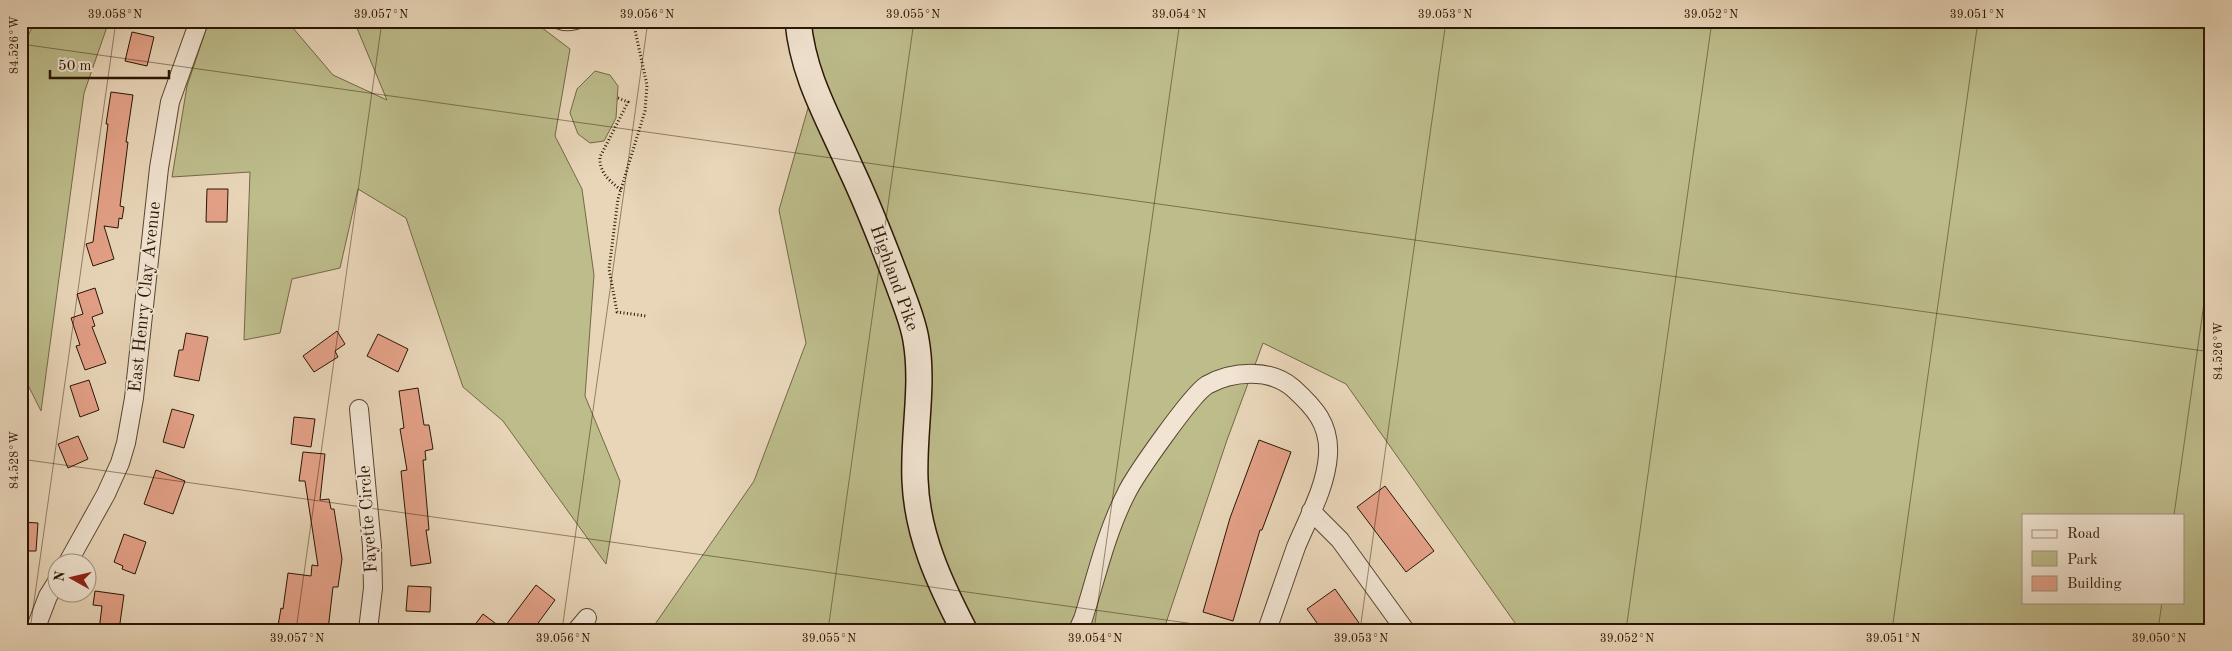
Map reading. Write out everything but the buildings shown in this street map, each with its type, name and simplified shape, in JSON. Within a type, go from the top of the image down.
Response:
[{"type":"street","name":"East Henry Clay Avenue","points":[[73,554],[106,494],[120,463],[126,443],[134,398],[159,168],[170,102],[199,21]]},
{"type":"street","name":"Highland Pike","points":[[798,21],[801,48],[817,96],[851,168],[890,263],[916,339],[920,379],[915,436],[915,481],[918,514],[932,565],[964,630]]},
{"type":"street","points":[[1078,630],[1110,534],[1126,493],[1193,399],[1207,385],[1226,377],[1245,373],[1268,376],[1289,385],[1319,414],[1327,431],[1328,455],[1323,483],[1268,630]]},
{"type":"street","name":"Fayette Circle","points":[[359,409],[372,546],[373,588],[368,630]]},
{"type":"street","points":[[1311,511],[1340,540],[1405,630]]},
{"type":"street","points":[[35,630],[48,596]]},
{"type":"lane","points":[[552,21],[557,25],[574,26],[586,21]]},
{"type":"path","points":[[633,21],[648,85],[645,111],[621,190],[609,269],[618,312],[646,316]]},
{"type":"path","points":[[618,98],[628,102],[600,157],[600,164],[605,176],[621,190]]},
{"type":"green space","points":[[35,21],[109,21],[84,93],[41,411],[21,371],[21,275],[27,227],[24,140],[21,135],[21,51]]},
{"type":"green space","points":[[209,21],[287,21],[333,75],[387,100],[354,21],[533,21],[570,49],[555,136],[582,189],[594,275],[585,396],[620,481],[606,564],[503,421],[463,387],[406,218],[358,189],[340,268],[292,279],[280,333],[244,340],[250,172],[172,177],[187,86]]},
{"type":"green space","points":[[798,21],[2211,21],[2211,630],[1520,630],[1346,384],[1263,343],[1227,440],[1166,623],[1178,630],[651,630],[754,481],[806,343],[779,210],[814,87]]},
{"type":"green space","points":[[595,71],[610,75],[618,86],[616,118],[604,141],[590,143],[578,134],[570,113],[577,89]]}]
